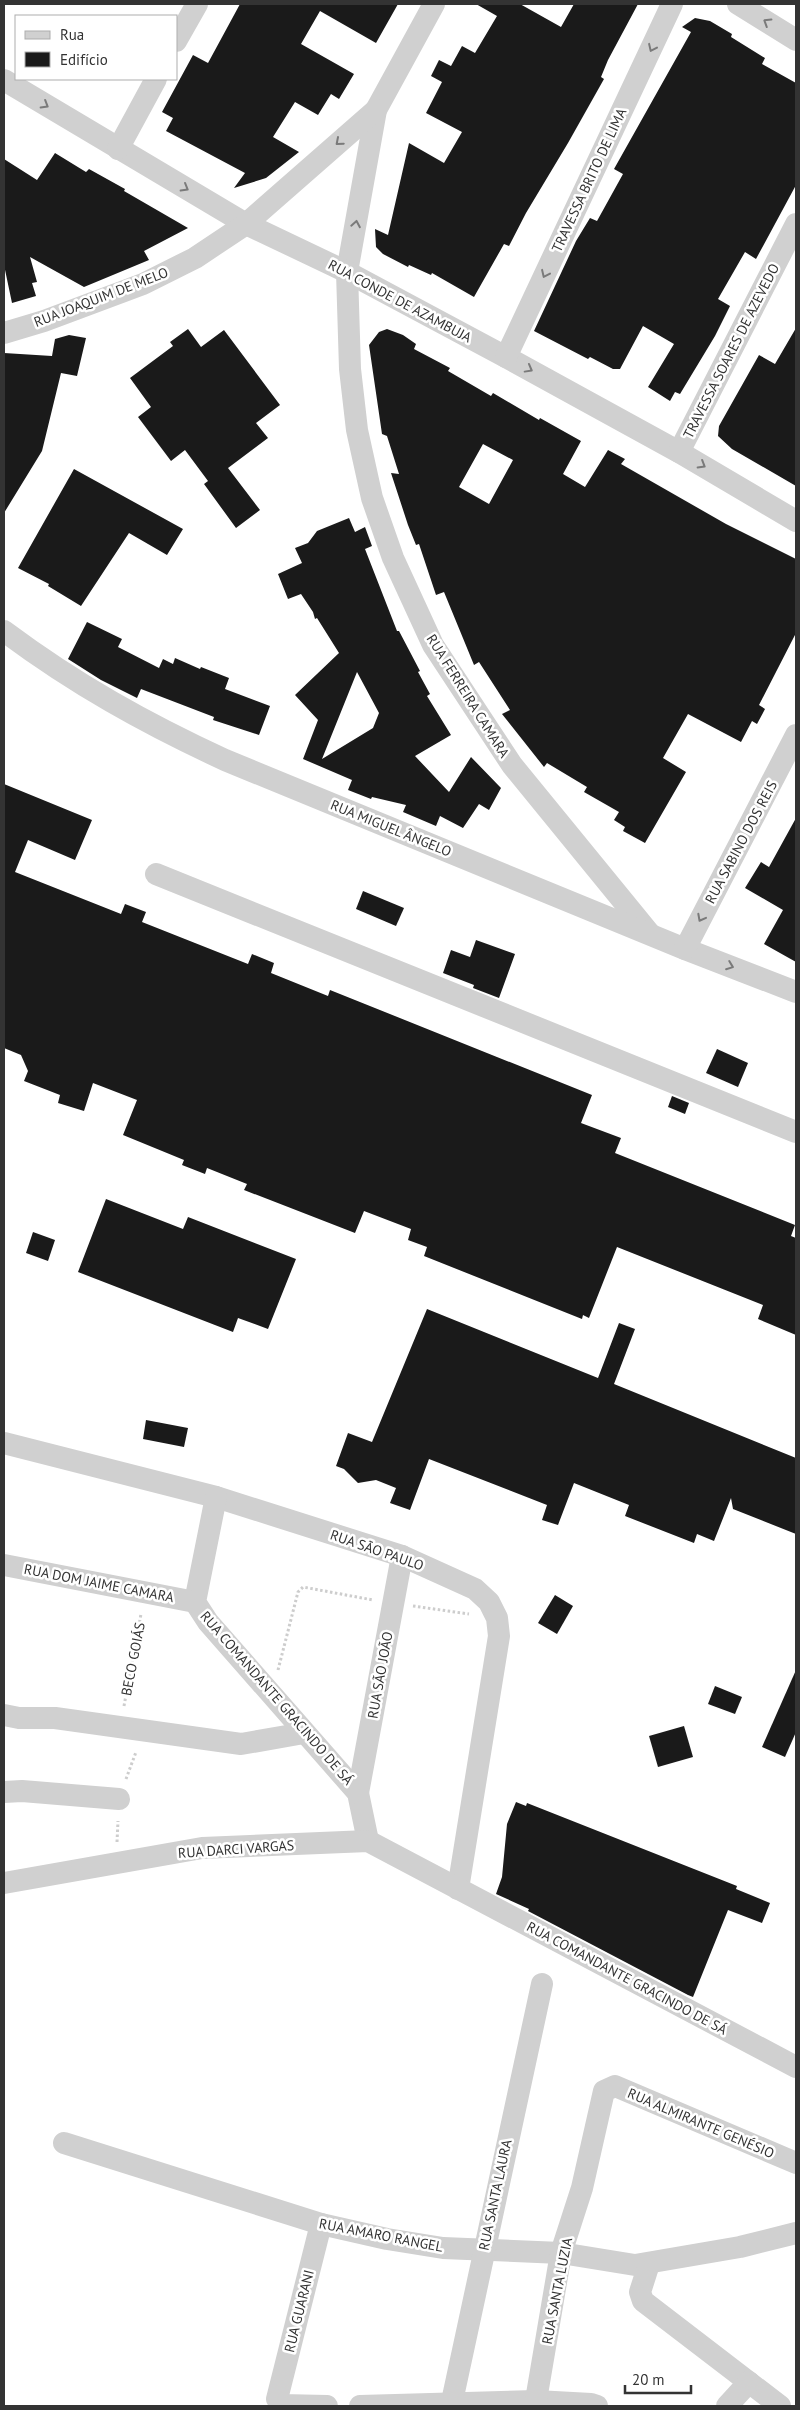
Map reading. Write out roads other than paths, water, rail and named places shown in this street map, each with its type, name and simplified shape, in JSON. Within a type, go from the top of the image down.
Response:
[{"type":"street","points":[[178,37],[197,4]]},
{"type":"street","points":[[376,110],[434,4]]},
{"type":"street","name":"TRAVESSA BRITO DE LIMA","points":[[506,356],[672,4]]},
{"type":"street","points":[[738,4],[796,40]]},
{"type":"street","name":"RUA CONDE DE AZAMBUJA","points":[[4,80],[246,224],[347,272],[506,356],[679,452],[796,521]]},
{"type":"street","points":[[118,149],[155,80]]},
{"type":"street","name":"RUA JOAQUIM DE MELO","points":[[4,333],[44,322],[143,284],[195,258],[246,224],[376,110]]},
{"type":"street","name":"RUA FERREIRA CAMARA","points":[[376,110],[347,272],[350,369],[357,430],[372,498],[393,558],[433,645],[512,766],[650,934]]},
{"type":"street","name":"TRAVESSA SOARES DE AZEVEDO","points":[[679,452],[796,224]]},
{"type":"street","name":"RUA MIGUEL ÂNGELO","points":[[4,631],[48,664],[98,694],[153,726],[216,756],[685,949],[796,992]]},
{"type":"street","name":"RUA SABINO DOS REIS","points":[[685,949],[796,735]]},
{"type":"street","points":[[156,874],[796,1132]]},
{"type":"street","name":"RUA SÃO PAULO","points":[[4,1443],[216,1497],[402,1556],[476,1589],[489,1602],[498,1618],[499,1636],[458,1889]]},
{"type":"street","name":"RUA COMANDANTE GRACINDO DE SÁ","points":[[216,1497],[195,1602],[208,1622],[358,1793],[368,1841]]},
{"type":"street","name":"RUA SÃO JOÃO","points":[[358,1793],[402,1556]]},
{"type":"street","name":"RUA DOM JAIME CAMARA","points":[[4,1565],[195,1602]]},
{"type":"street","points":[[4,1715],[19,1718],[54,1718],[120,1726],[241,1744],[304,1732]]},
{"type":"street","points":[[4,1792],[22,1791],[119,1799]]},
{"type":"street","points":[[368,1841],[458,1889]]},
{"type":"street","name":"RUA DARCI VARGAS","points":[[4,1883],[202,1848],[368,1841]]},
{"type":"street","name":"RUA COMANDANTE GRACINDO DE SÁ","points":[[458,1889],[796,2067]]},
{"type":"street","name":"RUA SANTA LAURA","points":[[451,2405],[542,1984]]},
{"type":"street","name":"RUA ALMIRANTE GENÉSIO","points":[[598,2118],[604,2091],[615,2086],[796,2163]]},
{"type":"street","name":"RUA SANTA LUZIA","points":[[536,2404],[561,2253],[582,2188],[598,2118]]},
{"type":"street","name":"RUA AMARO RANGEL","points":[[64,2144],[321,2224],[443,2248],[561,2253],[635,2265],[740,2247],[796,2233]]},
{"type":"street","name":"RUA GUARANI","points":[[321,2224],[276,2399],[281,2405],[327,2406]]},
{"type":"street","points":[[649,2264],[640,2292],[643,2300],[780,2406]]},
{"type":"street","points":[[727,2406],[749,2382]]},
{"type":"street","points":[[360,2406],[536,2404],[591,2404],[597,2406]]}]
